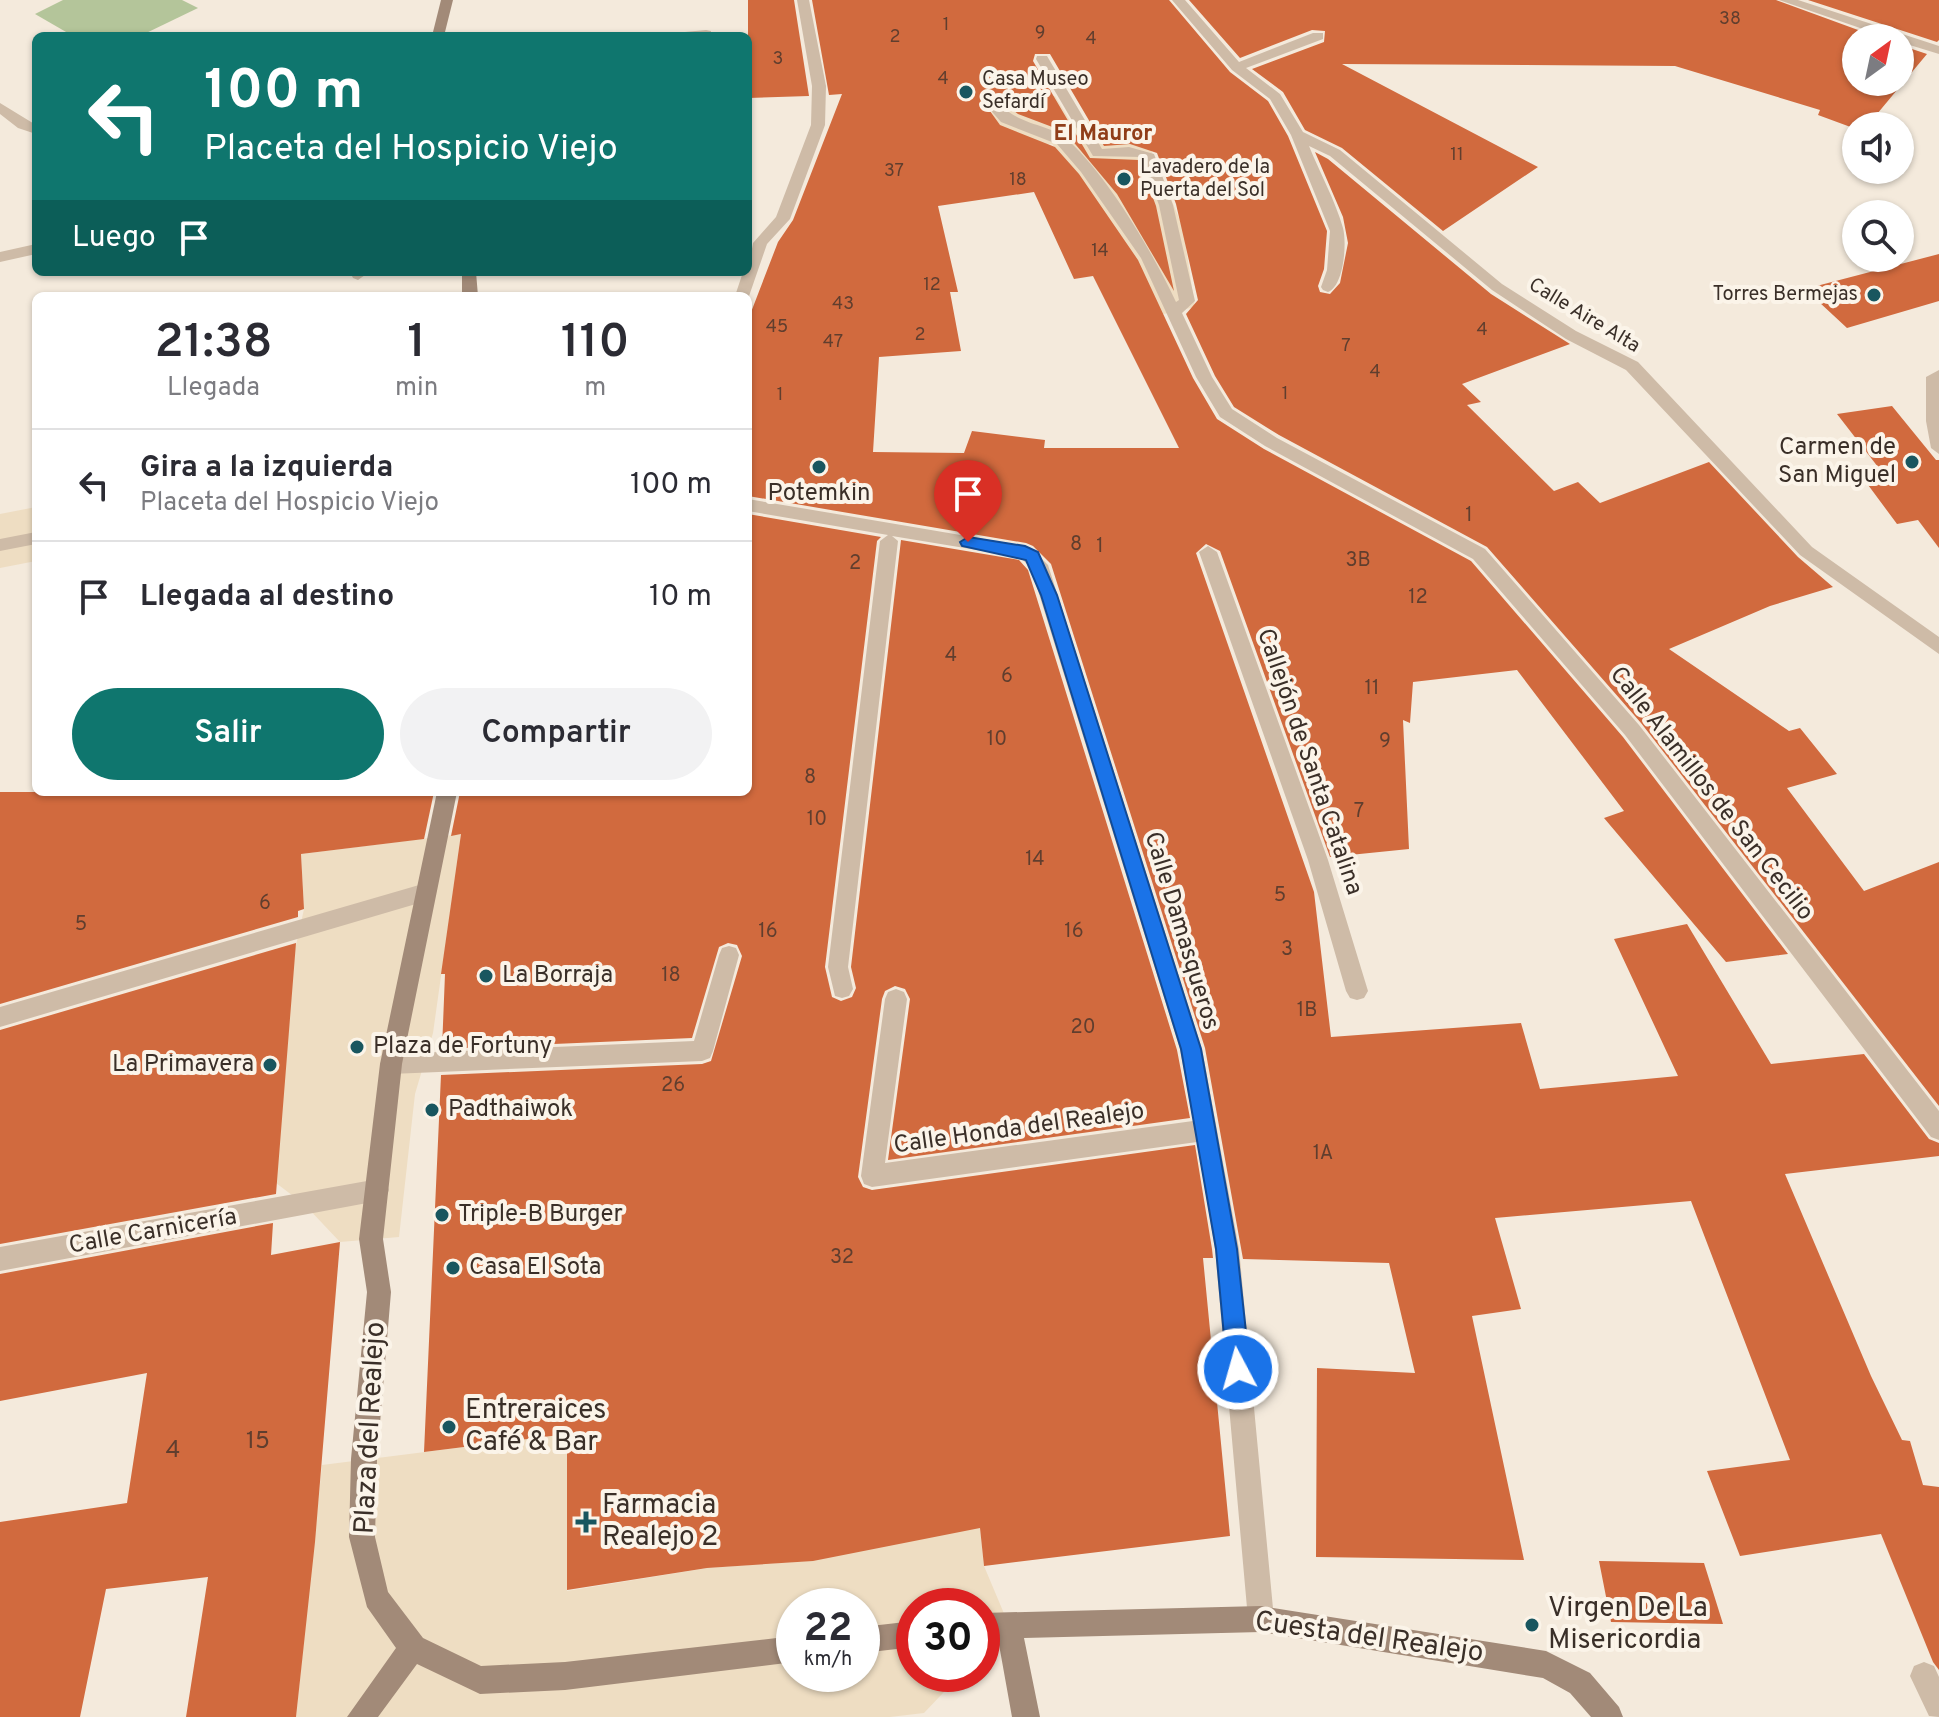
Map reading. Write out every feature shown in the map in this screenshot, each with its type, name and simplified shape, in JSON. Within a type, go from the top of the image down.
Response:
[{"type":"main road","points":[[439,32],[447,0]]},
{"type":"main road","points":[[378,1190],[391,1064],[446,796]]},
{"type":"main road","name":"Plaza del Realejo","points":[[378,1190],[371,1239],[379,1292],[364,1459],[362,1537],[376,1598],[413,1648],[480,1680],[565,1676],[776,1651]]},
{"type":"main road","name":"Cuesta del Realejo","points":[[1000,1624],[1261,1619],[1546,1665],[1580,1683],[1609,1717]]},
{"type":"main road","points":[[1000,1639],[1026,1717]]},
{"type":"main road","points":[[361,1717],[413,1648]]},
{"type":"street","points":[[755,239],[783,219],[818,125],[819,86],[803,0]]},
{"type":"street","points":[[1178,0],[1237,67],[1275,97],[1298,135],[1337,231],[1334,270],[1328,287]]},
{"type":"street","points":[[1785,0],[1939,50]]},
{"type":"street","points":[[1237,67],[1318,36]]},
{"type":"street","points":[[1042,59],[1098,153],[1129,151],[1147,154],[1166,205],[1187,301],[1174,312]]},
{"type":"street","name":"Calle Alamillos de San Cecilio","points":[[994,106],[1006,119],[1062,141],[1148,258],[1204,377],[1226,413],[1271,442],[1479,554],[1611,707],[1939,1129]]},
{"type":"street","points":[[0,107],[32,128]]},
{"type":"street","name":"Calle Aire Alta","points":[[1298,135],[1335,153],[1497,287],[1571,335],[1632,366],[1806,551],[1939,647]]},
{"type":"street","points":[[0,257],[32,250]]},
{"type":"street","points":[[1939,375],[1934,377],[1939,448]]},
{"type":"street","name":"Calle Damasqueros","points":[[752,506],[1025,552],[1033,556],[1049,595],[1191,1049],[1227,1249],[1261,1619]]},
{"type":"street","points":[[0,545],[32,539]]},
{"type":"street","points":[[842,989],[838,967],[889,541]]},
{"type":"street","name":"Callejón de Santa Catalina","points":[[1208,552],[1318,860],[1357,991]]},
{"type":"street","points":[[0,1017],[426,892]]},
{"type":"street","points":[[391,1064],[702,1051],[729,955]]},
{"type":"street","name":"Calle Honda del Realejo","points":[[896,999],[872,1176],[1207,1130]]},
{"type":"street","name":"Calle Carnicería","points":[[0,1259],[378,1190]]},
{"type":"street","points":[[1924,1676],[1939,1706]]},
{"type":"green space","points":[[63,0],[182,0],[198,8],[148,32],[66,32],[35,14]]},
{"type":"shaded area","points":[[1055,96],[1072,124],[1137,116],[1183,228],[1195,307],[1159,315],[1075,171],[1052,144],[1021,148],[1012,153],[990,109],[998,104]]},
{"type":"shaded area","points":[[32,508],[32,562],[0,568],[0,514]]},
{"type":"shaded area","name":"Plaza de Fortuny","points":[[461,834],[433,1033],[415,1094],[399,1237],[340,1242],[305,1205],[276,1183],[295,950],[304,909],[301,854]]},
{"type":"shaded area","points":[[567,1434],[567,1591],[707,1568],[807,1561],[980,1527],[984,1566],[993,1588],[896,1588],[896,1692],[944,1692],[924,1713],[890,1717],[296,1717],[322,1465]]},
{"type":"shaded area","points":[[1000,1604],[1008,1623],[1000,1632]]},
{"type":"building","points":[[748,0],[794,0],[809,96],[752,98],[752,32],[748,32]]},
{"type":"building","points":[[812,0],[1169,0],[1230,72],[1268,101],[1288,136],[1327,231],[1324,269],[1318,286],[1320,292],[1330,294],[1340,283],[1348,243],[1343,217],[1315,152],[1328,159],[1491,294],[1570,344],[1462,384],[1481,402],[1467,405],[1554,491],[1578,482],[1600,503],[1709,462],[1798,557],[1833,587],[1770,606],[1669,649],[1789,731],[1800,728],[1837,774],[1787,788],[1864,891],[1939,862],[1939,1106],[1641,723],[1487,547],[1279,435],[1234,407],[1215,376],[1186,314],[1198,300],[1176,204],[1157,153],[1130,144],[1104,146],[1050,54],[1035,54],[1033,61],[1090,158],[1139,160],[1156,206],[1174,291],[1117,194],[1071,139],[1055,128],[1018,114],[1001,101],[985,104],[1000,125],[1055,147],[1079,174],[1138,260],[1193,378],[1217,419],[1264,449],[1471,561],[1623,737],[1788,954],[1726,962],[1604,818],[1624,811],[1517,670],[1413,682],[1410,723],[1403,720],[1409,849],[1330,857],[1220,551],[1206,544],[1196,553],[1314,892],[1331,1037],[1521,1023],[1540,1089],[1678,1076],[1614,939],[1687,924],[1771,1064],[1864,1054],[1929,1139],[1939,1143],[1939,1156],[1785,1174],[1871,1376],[1902,1440],[1910,1441],[1923,1485],[1939,1487],[1939,1670],[1881,1534],[1740,1556],[1707,1471],[1790,1460],[1691,1201],[1495,1218],[1521,1309],[1472,1316],[1524,1560],[1316,1557],[1317,1368],[1415,1373],[1389,1263],[1243,1259],[1205,1048],[1051,564],[1026,543],[752,497],[752,310],[778,242],[793,220],[842,94],[829,95]],"holes":[[[1034,192],[1074,279],[1093,276],[1179,448],[1044,448],[1045,440],[972,431],[964,453],[873,452],[879,357],[961,351],[950,292],[958,292],[938,206]]]},
{"type":"building","points":[[1189,0],[1776,0],[1842,24],[1842,96],[1892,96],[1879,112],[1842,112],[1842,124],[1818,115],[1820,110],[1675,66],[1342,64],[1538,167],[1443,231],[1342,148],[1305,130],[1283,92],[1252,69],[1324,42],[1325,31],[1312,30],[1240,58]]},
{"type":"building","points":[[1808,0],[1939,0],[1937,42],[1914,35],[1914,24],[1882,24]]},
{"type":"building","points":[[1914,50],[1927,54],[1914,70]]},
{"type":"building","name":"Torres Bermejas","points":[[1939,254],[1939,301],[1847,328],[1805,289],[1870,272],[1914,272],[1914,261]]},
{"type":"building","points":[[1892,406],[1939,460],[1939,548],[1918,520],[1897,524],[1857,470],[1878,467],[1837,414]]},
{"type":"building","points":[[752,515],[881,537],[877,541],[825,967],[832,997],[841,1001],[852,997],[856,988],[851,967],[901,540],[1019,560],[1028,570],[1177,1050],[1190,1118],[888,1160],[910,999],[905,989],[895,986],[885,991],[882,999],[858,1177],[863,1187],[872,1190],[1195,1145],[1213,1258],[1203,1258],[1230,1536],[984,1566],[980,1528],[813,1561],[707,1568],[567,1590],[567,1434],[424,1452],[441,1075],[702,1064],[711,1061],[742,956],[737,945],[728,943],[719,947],[692,1038],[442,1049],[445,974],[441,974],[461,834],[451,836],[459,796],[752,796]]},
{"type":"building","points":[[0,792],[32,792],[32,796],[433,796],[424,839],[301,854],[304,909],[298,911],[298,917],[0,1004]]},
{"type":"building","points":[[296,943],[276,1194],[0,1244],[0,1030]]},
{"type":"building","points":[[273,1223],[271,1255],[340,1242],[315,1542],[296,1717],[186,1717],[208,1577],[106,1589],[80,1717],[0,1717],[0,1522],[127,1503],[147,1373],[0,1401],[0,1274]]},
{"type":"building","points":[[1599,1561],[1704,1563],[1723,1624],[1611,1622]]},
{"type":"place","name":"Casa Museo Sefardí","points":[[966,92]]},
{"type":"place","name":"Lavadero de la Puerta del Sol","points":[[1124,179]]},
{"type":"place","name":"Torres Bermejas","points":[[1874,295]]},
{"type":"place","name":"Carmen de San Miguel","points":[[1912,462]]},
{"type":"place","name":"Potemkin","points":[[819,467]]},
{"type":"place","name":"La Borraja","points":[[486,976]]},
{"type":"place","name":"Plaza de Fortuny","points":[[357,1047]]},
{"type":"place","name":"La Primavera","points":[[270,1065]]},
{"type":"place","name":"Padthaiwok","points":[[432,1110]]},
{"type":"place","name":"Triple-B Burger","points":[[442,1215]]},
{"type":"place","name":"Casa El Sota","points":[[453,1268]]},
{"type":"place","name":"Entreraices Café & Bar","points":[[449,1427]]},
{"type":"place","name":"Farmacia Realejo 2","points":[[586,1522]]},
{"type":"place","name":"Virgen De La Misericordia","points":[[1532,1625]]},
{"type":"district","name":"El Mauror","points":[[1103,134]]},
{"type":"route","points":[[968,542],[1033,556],[1049,595],[1191,1049],[1227,1249],[1238,1369]]}]
